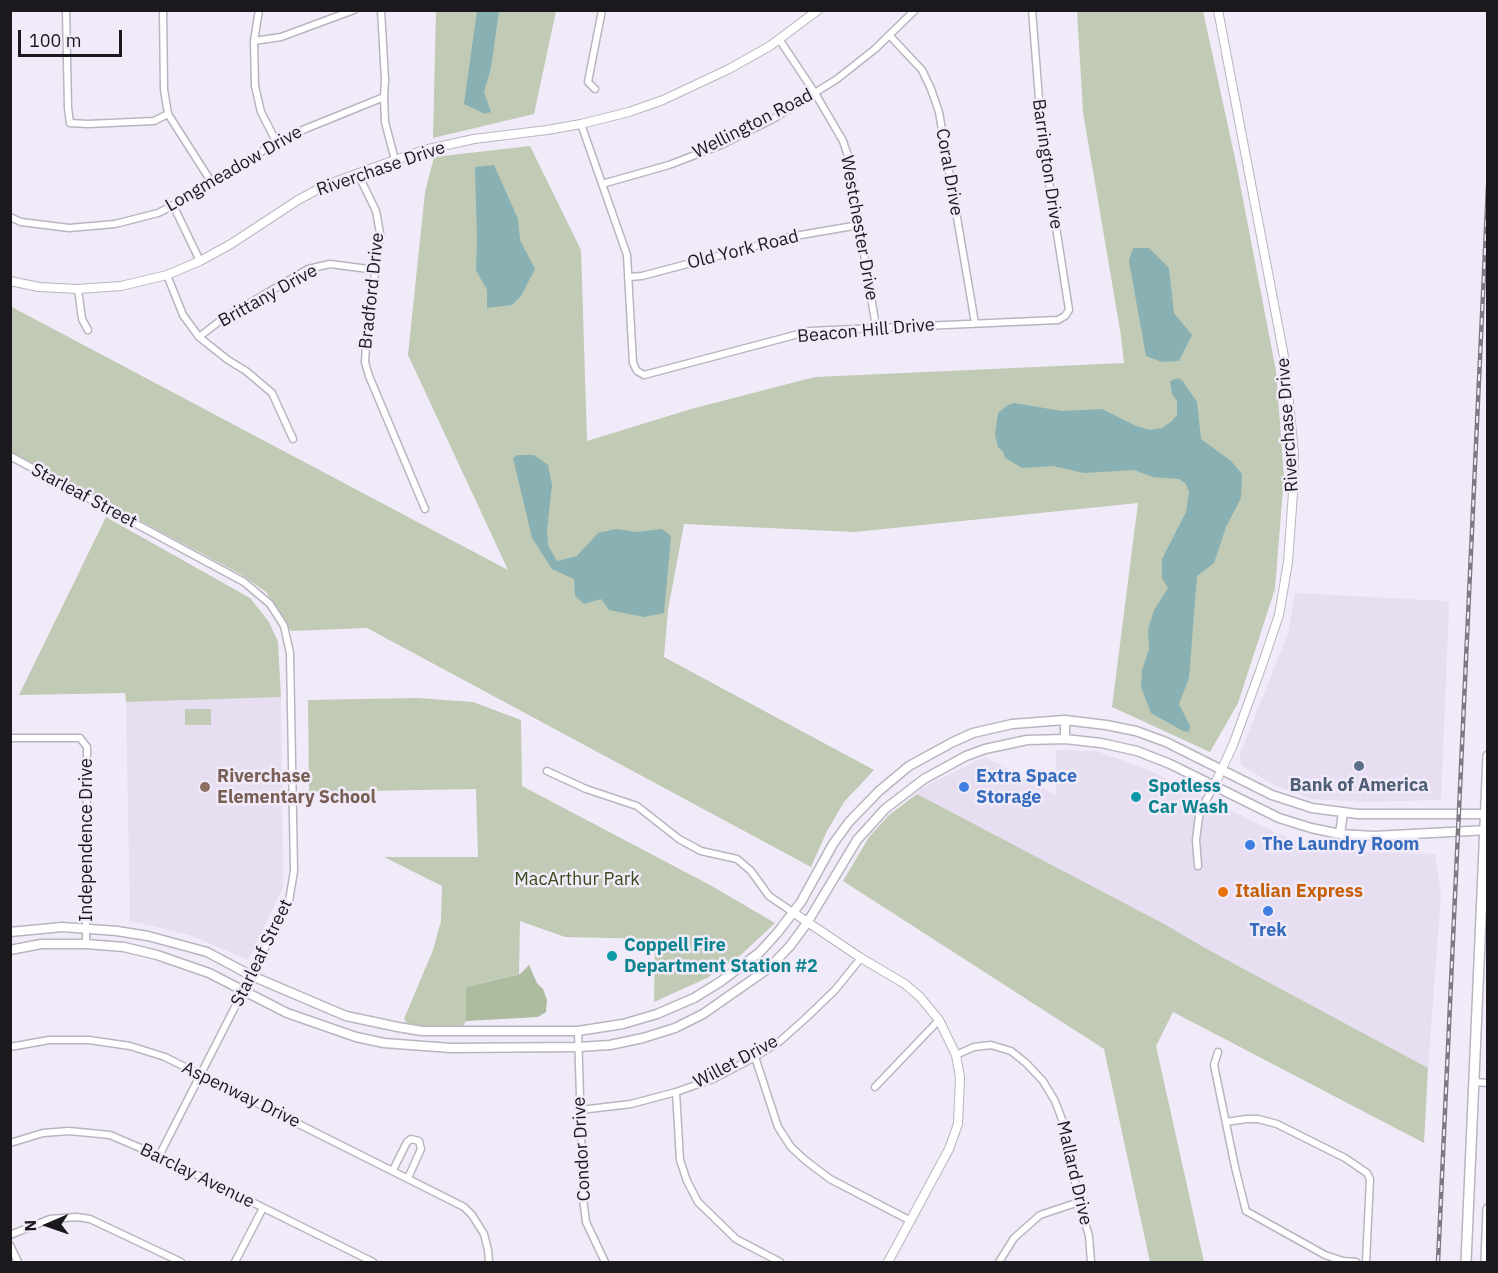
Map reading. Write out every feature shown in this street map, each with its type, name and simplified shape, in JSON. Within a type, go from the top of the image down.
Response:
[{"type":"main road","points":[[1065,720],[1065,739]]},
{"type":"main road","points":[[10,932],[62,927],[148,936],[207,952],[252,976],[346,1016],[398,1028],[422,1031],[578,1031],[631,1022],[694,998],[760,952],[794,913],[833,844],[866,802],[909,766],[973,733],[1012,724],[1065,720],[1097,723],[1136,731],[1166,742],[1221,770],[1290,801],[1312,808],[1402,815],[1486,814]]},
{"type":"main road","points":[[10,950],[41,944],[86,944],[124,947],[157,955],[209,973],[287,1013],[328,1028],[384,1043],[440,1048],[610,1045],[675,1028],[703,1014],[769,968],[790,946],[807,923],[857,840],[885,809],[924,779],[986,748],[1027,740],[1065,739],[1101,743],[1137,751],[1170,764],[1279,818],[1340,834],[1374,836],[1485,830]]},
{"type":"main road","points":[[1466,1263],[1474,1082],[1483,960],[1488,756]]},
{"type":"main road","points":[[1340,834],[1343,812]]},
{"type":"main road","points":[[1486,1263],[1488,1209]]},
{"type":"street","points":[[66,10],[70,123],[154,121],[168,114]]},
{"type":"street","points":[[163,10],[164,89],[168,114],[212,183]]},
{"type":"street","points":[[260,10],[254,41],[255,86],[261,112],[277,143]]},
{"type":"street","points":[[254,41],[281,37],[354,10]]},
{"type":"street","points":[[381,10],[385,122],[395,160]]},
{"type":"street","points":[[595,89],[588,82],[602,10]]},
{"type":"street","name":"Riverchase Drive","points":[[10,281],[39,287],[78,289],[121,286],[166,275],[200,261],[231,244],[298,200],[326,185],[395,160],[424,150],[474,139],[581,124],[629,111],[688,89],[729,69],[779,39],[818,10]]},
{"type":"street","name":"Wellington Road","points":[[602,184],[669,165],[721,145],[773,119],[837,79],[890,36],[915,10]]},
{"type":"street","name":"Barrington Drive","points":[[1032,10],[1038,112],[1069,310],[1065,316]]},
{"type":"street","name":"Riverchase Drive","points":[[1198,866],[1196,840],[1199,816],[1233,745],[1278,615],[1291,533],[1294,454],[1286,362],[1218,10]]},
{"type":"street","name":"Coral Drive","points":[[890,36],[921,70],[931,88],[939,112],[975,323]]},
{"type":"street","name":"Westchester Drive","points":[[779,39],[843,141],[848,156],[876,327]]},
{"type":"street","name":"Longmeadow Drive","points":[[10,217],[21,222],[69,228],[115,225],[158,213],[277,143],[305,129],[384,97]]},
{"type":"street","points":[[581,124],[627,255],[628,277]]},
{"type":"street","name":"Bradford Drive","points":[[358,174],[371,198],[380,233],[365,362],[425,509]]},
{"type":"street","points":[[173,205],[200,261]]},
{"type":"street","name":"Old York Road","points":[[628,277],[642,276],[789,237],[859,225]]},
{"type":"street","name":"Brittany Drive","points":[[199,337],[221,320],[308,269],[330,264],[376,270]]},
{"type":"street","points":[[166,275],[183,315],[199,337],[272,393],[293,439]]},
{"type":"street","name":"Beacon Hill Drive","points":[[628,277],[633,363],[637,371],[644,375],[810,331],[1058,320],[1065,316]]},
{"type":"street","points":[[78,289],[82,319],[88,330]]},
{"type":"street","name":"Starleaf Street","points":[[10,456],[244,582],[270,604],[284,626],[290,653],[293,886],[290,901],[159,1156]]},
{"type":"street","name":"Independence Drive","points":[[10,738],[80,738],[87,747],[86,944]]},
{"type":"street","points":[[547,771],[586,789],[637,806],[679,839],[701,851],[737,859],[751,871],[769,896],[861,958],[905,984],[920,997],[939,1020],[956,1055],[960,1077],[958,1124],[949,1149],[888,1263]]},
{"type":"street","name":"Willet Drive","points":[[580,1110],[631,1104],[676,1092],[712,1078],[755,1056],[779,1042],[813,1012],[835,990],[861,958]]},
{"type":"street","points":[[874,1087],[939,1020]]},
{"type":"street","name":"Condor Drive","points":[[578,1031],[583,1198],[586,1222],[605,1263]]},
{"type":"street","name":"Aspenway Drive","points":[[10,1047],[49,1040],[89,1040],[130,1046],[165,1057],[457,1203],[472,1215],[484,1234],[489,1263]]},
{"type":"street","name":"Mallard Drive","points":[[956,1055],[974,1047],[991,1045],[1011,1051],[1043,1081],[1055,1101],[1063,1122],[1079,1202],[1089,1236],[1091,1263]]},
{"type":"street","points":[[1218,1052],[1214,1065],[1246,1211],[1325,1255],[1356,1263]]},
{"type":"street","points":[[755,1056],[778,1127],[804,1160],[830,1179],[911,1221]]},
{"type":"street","points":[[1474,1082],[1488,1083]]},
{"type":"street","points":[[676,1092],[680,1160],[687,1181],[698,1202],[736,1239],[780,1263]]},
{"type":"street","points":[[1227,1122],[1258,1119],[1277,1124],[1345,1158],[1367,1173],[1370,1179],[1366,1263]]},
{"type":"street","name":"Barclay Avenue","points":[[10,1143],[43,1133],[85,1132],[110,1135],[159,1156],[373,1263]]},
{"type":"street","points":[[393,1170],[407,1142],[411,1139],[419,1141],[421,1149],[408,1178]]},
{"type":"street","points":[[999,1263],[1014,1238],[1040,1215],[1079,1202]]},
{"type":"street","points":[[235,1263],[263,1208]]},
{"type":"street","points":[[10,1235],[50,1219],[70,1217],[90,1219],[181,1263]]},
{"type":"street","points":[[10,1245],[18,1263]]},
{"type":"shaded area","points":[[477,11],[499,11],[491,68],[484,92],[491,112],[485,114],[464,104]]},
{"type":"shaded area","points":[[494,165],[518,219],[520,240],[535,269],[521,296],[512,305],[487,308],[487,290],[476,270],[475,167]]},
{"type":"shaded area","points":[[1133,248],[1149,248],[1169,268],[1174,313],[1192,335],[1179,361],[1162,362],[1146,356],[1129,261]]},
{"type":"shaded area","points":[[1178,378],[1182,380],[1197,402],[1201,439],[1231,461],[1242,474],[1241,498],[1226,527],[1214,563],[1197,576],[1189,678],[1179,704],[1190,726],[1189,732],[1151,713],[1141,687],[1142,670],[1149,649],[1148,629],[1154,610],[1168,588],[1162,578],[1162,559],[1186,512],[1189,492],[1186,484],[1179,479],[1153,477],[1134,470],[1084,473],[1053,466],[1022,468],[1004,457],[995,435],[998,413],[1014,403],[1062,411],[1102,409],[1136,426],[1150,430],[1162,428],[1177,415],[1177,401],[1172,394],[1170,381]]},
{"type":"shaded area","points":[[518,455],[534,455],[548,465],[552,485],[547,530],[548,545],[557,561],[577,556],[598,533],[616,529],[636,532],[662,529],[671,536],[664,613],[644,617],[609,610],[601,599],[584,604],[575,596],[574,579],[552,569],[532,538],[513,458]]},
{"type":"shaded area","points":[[1295,593],[1447,601],[1449,606],[1441,800],[1361,802],[1311,799],[1274,785],[1241,765],[1240,754],[1288,633]]},
{"type":"shaded area","name":"Riverchase Elementary School","points":[[281,697],[283,888],[248,960],[190,935],[130,921],[126,702]]},
{"type":"shaded area","points":[[1056,750],[1096,751],[1151,771],[1264,827],[1313,848],[1435,854],[1441,895],[1428,1068],[1166,925],[917,794],[920,789],[985,757],[1056,795]]},
{"type":"shaded area","points":[[529,965],[547,1000],[546,1012],[538,1017],[466,1021],[466,987],[520,974]]},
{"type":"green space","points":[[436,11],[556,11],[534,114],[433,138]]},
{"type":"green space","points":[[1077,11],[1203,11],[1236,163],[1276,371],[1284,477],[1275,589],[1238,703],[1210,752],[1112,707],[1138,503],[854,532],[684,524],[668,610],[664,657],[874,770],[844,802],[826,833],[811,867],[367,628],[291,631],[266,592],[242,575],[11,452],[10,306],[508,570],[408,355],[425,192],[434,157],[530,146],[581,250],[587,441],[691,409],[815,377],[1124,363],[1083,112]]},
{"type":"green space","points":[[106,517],[250,598],[269,622],[278,642],[281,697],[126,702],[125,693],[19,695]]},
{"type":"green space","name":"MacArthur Park","points":[[417,698],[473,702],[521,720],[522,786],[710,885],[775,923],[742,954],[707,978],[654,1002],[655,939],[565,937],[520,921],[519,974],[466,987],[466,1021],[463,1026],[409,1026],[404,1019],[433,950],[441,921],[442,886],[384,857],[478,857],[476,789],[309,792],[308,700]]},
{"type":"green space","points":[[185,709],[211,709],[211,725],[185,725]]},
{"type":"green space","points":[[917,794],[1166,925],[1428,1068],[1424,1143],[1173,1012],[1156,1046],[1204,1262],[1150,1262],[1104,1049],[843,881],[869,837],[889,815]]},
{"type":"railway","points":[[1438,1262],[1488,186]]},
{"type":"place","name":"Bank of America","points":[[1359,766]]},
{"type":"place","name":"Riverchase Elementary School","points":[[205,787]]},
{"type":"place","name":"Extra Space Storage","points":[[964,787]]},
{"type":"place","name":"Spotless Car Wash","points":[[1136,797]]},
{"type":"place","name":"The Laundry Room","points":[[1250,845]]},
{"type":"place","name":"Italian Express","points":[[1223,892]]},
{"type":"place","name":"Trek","points":[[1268,911]]},
{"type":"place","name":"Coppell Fire Department Station #2","points":[[612,956]]}]
